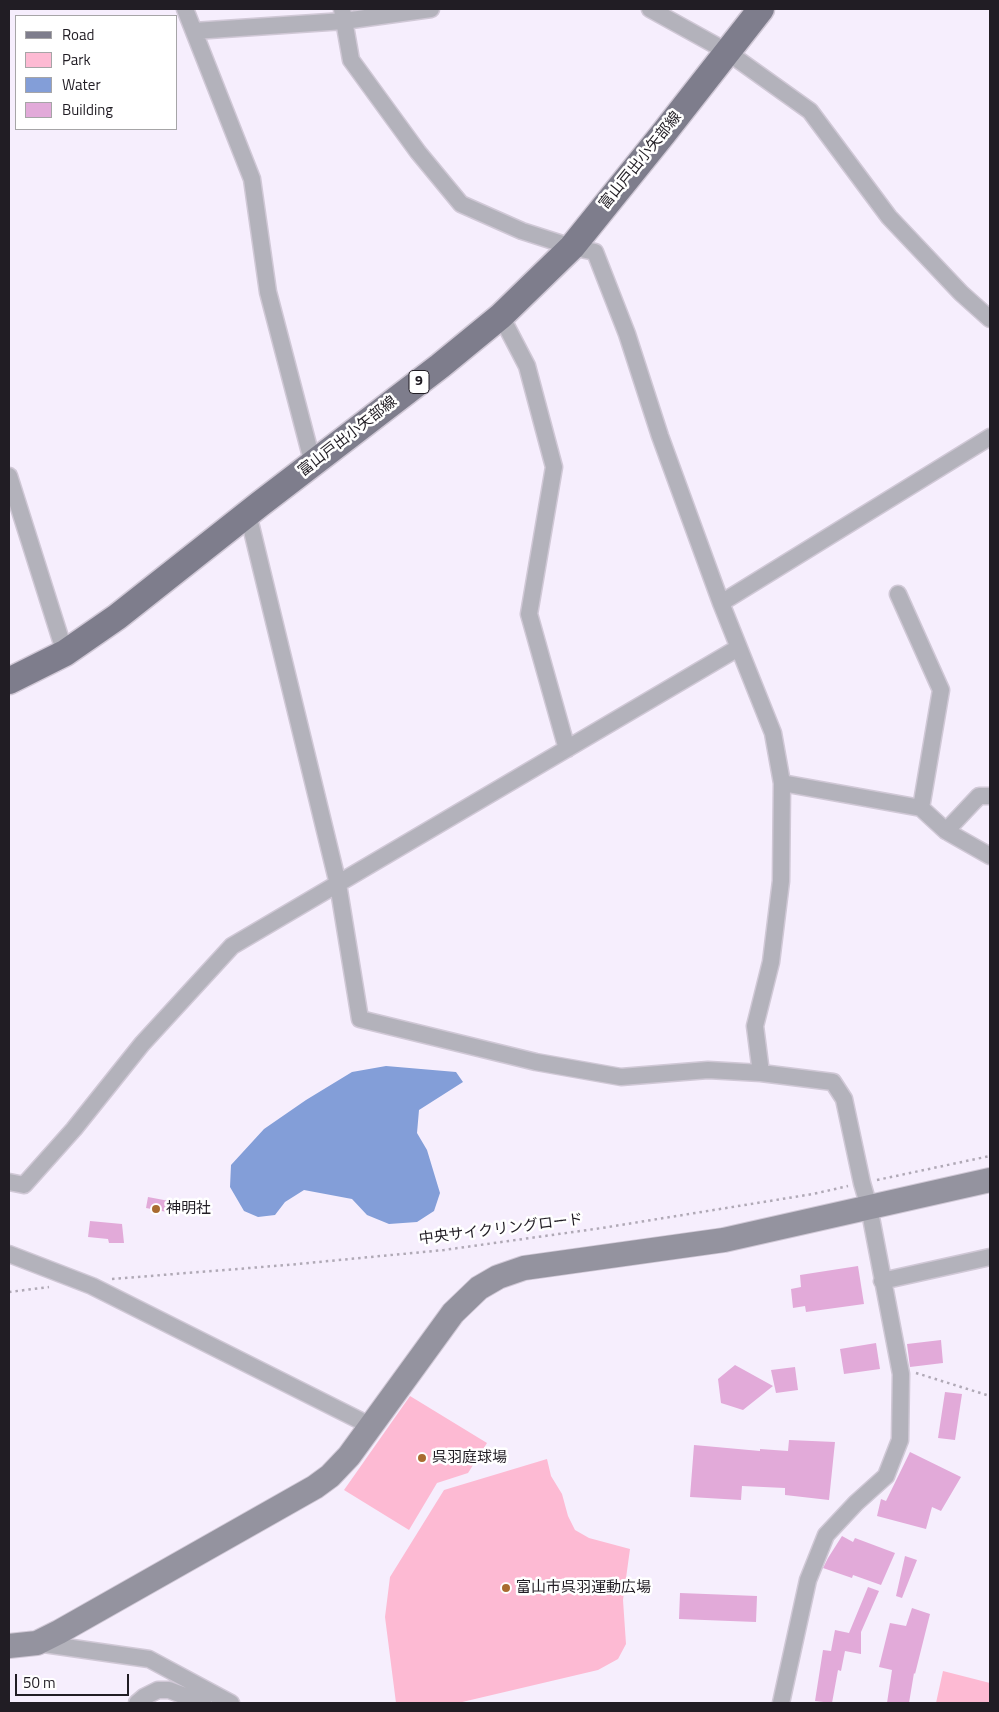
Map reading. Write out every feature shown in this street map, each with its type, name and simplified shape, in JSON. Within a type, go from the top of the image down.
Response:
[{"type":"main road","name":"富山戸出小矢部線","points":[[9,681],[65,653],[117,617],[440,366],[501,316],[572,247],[761,9]]},
{"type":"street","points":[[185,9],[252,179],[268,292],[313,464]]},
{"type":"street","points":[[194,31],[343,15],[431,9]]},
{"type":"street","points":[[650,9],[726,51],[810,111],[889,216],[961,293],[990,319]]},
{"type":"street","points":[[343,15],[351,60],[418,152],[461,204],[522,231],[572,247],[595,252],[627,334],[660,436],[721,603],[773,733],[782,783],[781,881],[771,962],[755,1026],[761,1073]]},
{"type":"street","points":[[501,316],[527,366],[554,467],[529,614],[567,749]]},
{"type":"street","points":[[721,603],[990,437]]},
{"type":"street","points":[[9,476],[65,653]]},
{"type":"street","points":[[248,514],[338,884],[360,1018],[536,1062],[621,1077],[708,1070],[761,1073],[834,1082],[844,1099],[869,1208],[901,1374],[900,1440],[886,1476],[856,1503],[826,1535],[808,1580],[781,1703]]},
{"type":"street","points":[[898,594],[941,690],[921,808]]},
{"type":"street","points":[[9,1182],[24,1185],[74,1129],[142,1044],[232,946],[738,648]]},
{"type":"street","points":[[782,783],[921,808],[946,831],[990,856]]},
{"type":"street","points":[[946,831],[979,796],[990,796]]},
{"type":"street","points":[[37,1643],[315,1487],[330,1476],[349,1456],[372,1426],[453,1313],[478,1288],[498,1277],[524,1268],[724,1240],[990,1180]]},
{"type":"street","points":[[9,1254],[83,1282],[372,1426]]},
{"type":"street","points":[[882,1281],[990,1258]]},
{"type":"street","points":[[9,1646],[37,1643],[149,1658],[231,1703]]},
{"type":"street","points":[[137,1703],[158,1690],[169,1690],[203,1703]]},
{"type":"path","name":"中央サイクリングロード","points":[[9,1292],[115,1278],[287,1265],[444,1250],[602,1228],[813,1194],[990,1156]]},
{"type":"path","points":[[900,1368],[990,1396]]},
{"type":"green space","name":"呉羽庭球場","points":[[410,1396],[487,1443],[468,1473],[437,1483],[409,1530],[344,1490]]},
{"type":"green space","name":"富山市呉羽運動広場","points":[[547,1459],[551,1476],[562,1494],[568,1516],[575,1530],[589,1538],[630,1549],[623,1600],[626,1644],[618,1659],[598,1670],[458,1703],[396,1703],[385,1617],[390,1577],[444,1490]]},
{"type":"green space","points":[[943,1671],[990,1683],[990,1703],[936,1703]]},
{"type":"water","points":[[386,1066],[456,1072],[463,1082],[419,1110],[417,1133],[427,1150],[440,1193],[434,1211],[417,1222],[389,1224],[367,1215],[352,1199],[304,1190],[285,1202],[275,1215],[258,1217],[244,1211],[230,1187],[231,1165],[264,1129],[306,1100],[352,1072]]},
{"type":"building","points":[[148,1197],[169,1201],[167,1212],[146,1208]]},
{"type":"building","points":[[90,1221],[122,1224],[124,1243],[109,1243],[108,1239],[88,1237]]},
{"type":"building","points":[[858,1266],[864,1304],[806,1312],[805,1306],[793,1308],[791,1289],[801,1287],[800,1275]]},
{"type":"building","points":[[941,1340],[943,1363],[910,1367],[907,1344]]},
{"type":"building","points":[[876,1343],[880,1369],[844,1374],[840,1349]]},
{"type":"building","points":[[735,1365],[773,1386],[743,1410],[721,1403],[718,1379]]},
{"type":"building","points":[[795,1367],[798,1390],[776,1393],[771,1370]]},
{"type":"building","points":[[945,1392],[962,1394],[955,1440],[938,1438]]},
{"type":"building","points":[[789,1440],[835,1442],[829,1500],[785,1495],[785,1488],[742,1486],[741,1500],[690,1497],[694,1445],[760,1451],[760,1449],[788,1451]]},
{"type":"building","points":[[910,1452],[961,1477],[941,1511],[932,1507],[926,1529],[877,1516],[881,1499],[886,1501]]},
{"type":"building","points":[[842,1536],[853,1542],[855,1538],[895,1553],[881,1585],[853,1575],[852,1578],[823,1568]]},
{"type":"building","points":[[905,1556],[917,1560],[902,1598],[896,1596]]},
{"type":"building","points":[[868,1587],[879,1591],[861,1632],[861,1654],[845,1651],[841,1671],[838,1670],[832,1703],[815,1701],[823,1650],[831,1651],[835,1630],[849,1633]]},
{"type":"building","points":[[680,1593],[757,1596],[756,1622],[679,1619]]},
{"type":"building","points":[[912,1608],[930,1614],[914,1673],[909,1703],[887,1703],[892,1670],[879,1667],[890,1623],[906,1626]]},
{"type":"place","name":"神明社","points":[[156,1209]]},
{"type":"place","name":"呉羽庭球場","points":[[422,1458]]},
{"type":"place","name":"富山市呉羽運動広場","points":[[506,1588]]}]
